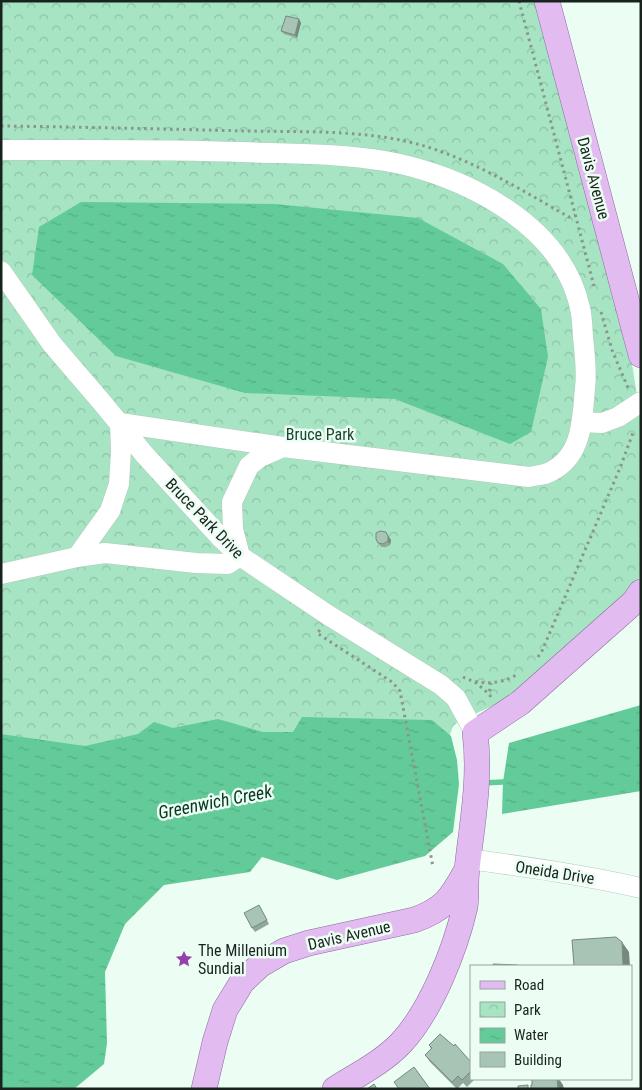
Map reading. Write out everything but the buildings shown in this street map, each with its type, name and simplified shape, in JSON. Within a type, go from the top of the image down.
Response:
[{"type":"main road","name":"Davis Avenue","points":[[547,1],[641,355]]},
{"type":"main road","points":[[477,743],[634,602],[641,592]]},
{"type":"main road","name":"Davis Avenue","points":[[335,1089],[381,1059],[400,1044],[416,1024],[449,961],[465,906],[473,828],[477,743]]},
{"type":"main road","name":"Davis Avenue","points":[[204,1089],[214,1042],[225,1010],[242,982],[260,965],[284,951],[309,943],[414,920],[430,914],[442,907],[453,895],[468,864]]},
{"type":"street","points":[[1,150],[214,151],[346,156],[386,161],[422,170],[457,182],[494,201],[542,237],[560,261],[572,283],[580,308],[586,379],[578,444],[563,462],[546,474],[529,477],[283,447],[120,422],[119,484],[110,511],[77,557]]},
{"type":"street","name":"Bruce Park Drive","points":[[1,271],[52,344],[120,422],[144,454],[220,537],[240,556],[328,615],[441,685],[456,698],[477,743]]},
{"type":"street","points":[[582,422],[602,423],[618,417],[638,404]]},
{"type":"street","points":[[1,574],[104,552],[196,563],[228,564],[240,556],[233,529],[232,502],[249,466],[260,457],[283,447]]},
{"type":"street","name":"Oneida Drive","points":[[468,864],[525,866],[599,878],[641,888]]},
{"type":"path","points":[[519,1],[597,295]]},
{"type":"path","points":[[535,661],[542,651],[620,468],[638,420],[638,404],[612,350],[599,304]]},
{"type":"path","points":[[324,623],[317,633],[392,682],[400,691],[434,867]]},
{"type":"path","points":[[475,682],[491,683],[507,680],[523,670]]},
{"type":"path","points":[[457,674],[475,682],[489,694]]},
{"type":"green space","name":"Bruce Park","points":[[1,1],[541,1],[632,364],[641,421],[641,575],[632,590],[510,698],[459,721],[453,726],[444,751],[1,835]]},
{"type":"water","points":[[81,202],[275,204],[418,218],[503,264],[541,309],[548,357],[531,432],[510,444],[395,399],[245,393],[116,356],[32,275],[39,227]]},
{"type":"water","points":[[641,705],[641,791],[502,814],[503,782],[509,743]]},
{"type":"water","points":[[302,717],[432,720],[451,736],[457,760],[459,784],[453,832],[425,856],[337,880],[262,857],[250,872],[164,885],[125,924],[105,972],[107,1043],[104,1064],[74,1089],[1,1089],[1,734],[85,746],[138,734],[154,722],[173,728],[218,719],[263,732],[293,732]]},
{"type":"waterway","name":"Greenwich Creek","points":[[482,783],[503,782]]},
{"type":"place","name":"The Millenium Sundial","points":[[184,959]]}]
